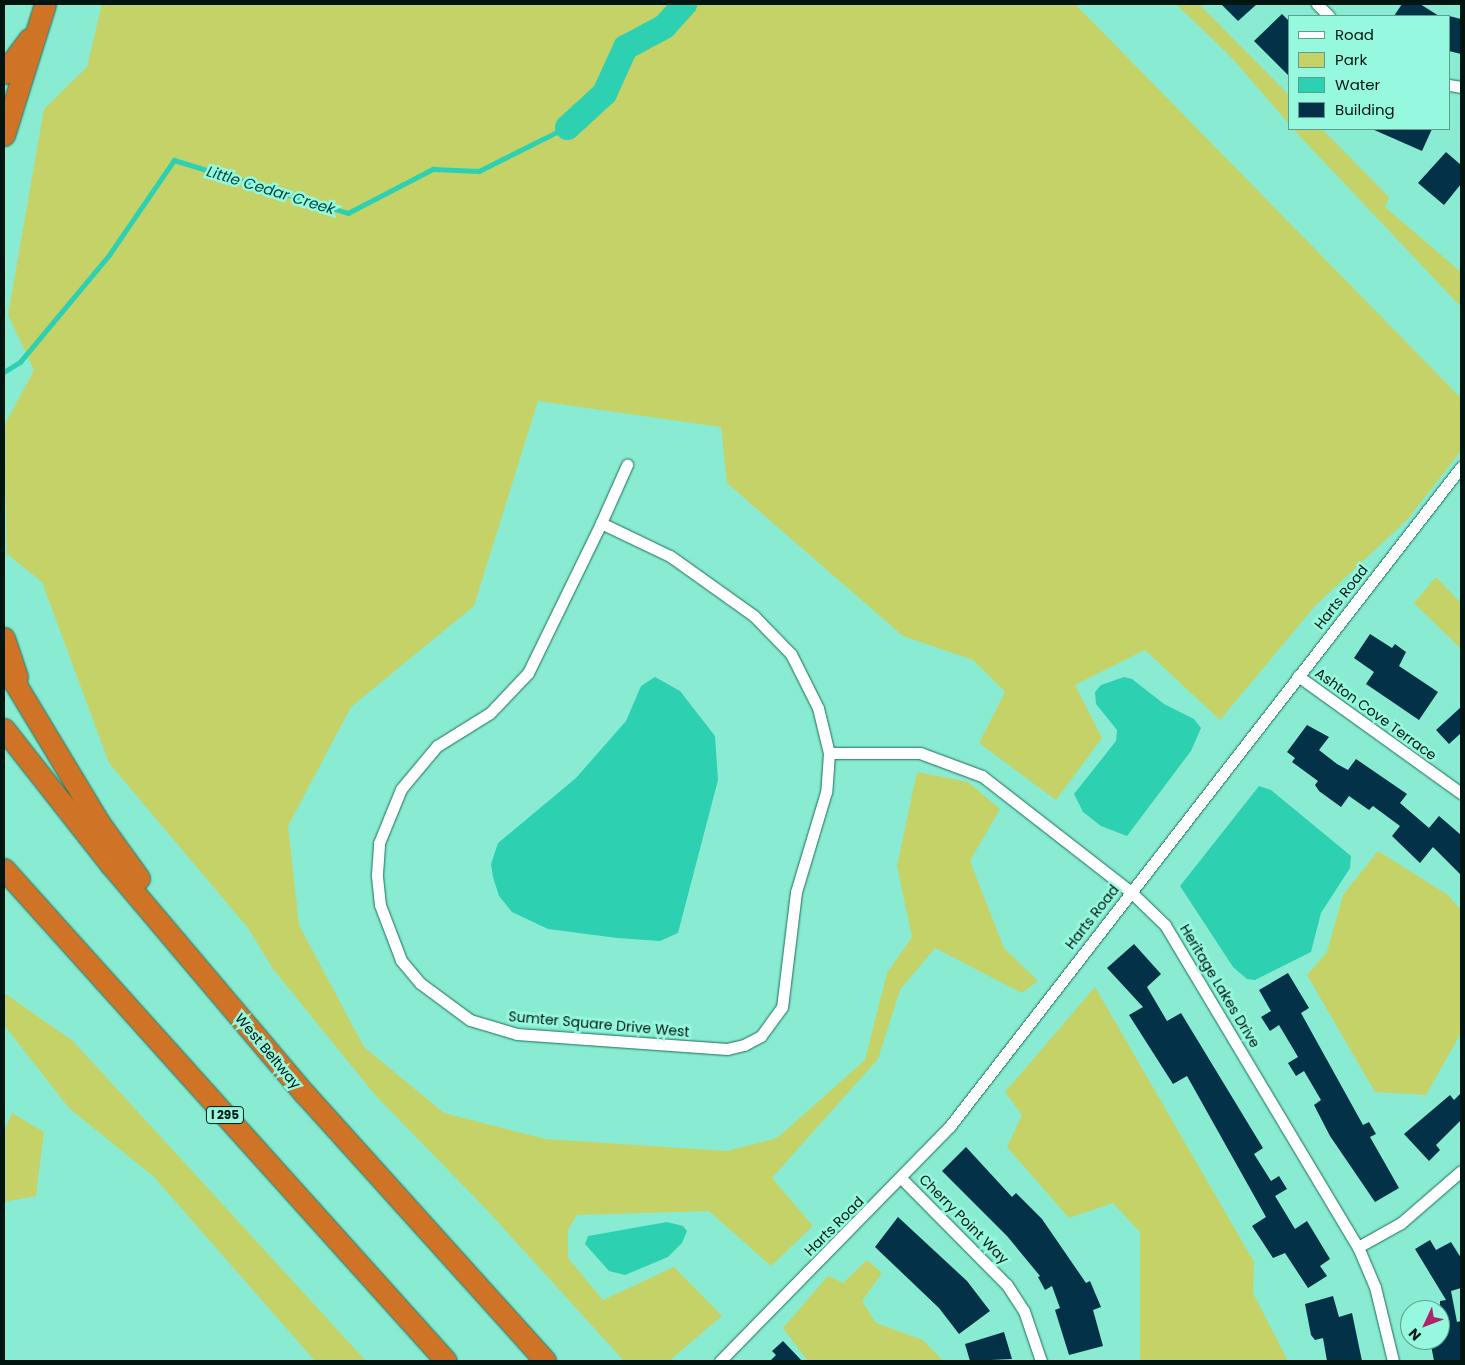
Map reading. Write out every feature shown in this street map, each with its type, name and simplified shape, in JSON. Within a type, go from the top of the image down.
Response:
[{"type":"highway","points":[[4,135],[45,4]]},
{"type":"highway","points":[[4,73],[40,24]]},
{"type":"highway","points":[[4,638],[32,709]]},
{"type":"highway","points":[[4,665],[100,824],[305,1094]]},
{"type":"highway","name":"West Beltway","points":[[4,729],[112,866],[305,1094],[545,1361]]},
{"type":"highway","name":"I 295","points":[[4,869],[446,1361]]},
{"type":"street","points":[[1316,4],[1328,15]]},
{"type":"street","name":"Sumter Square Drive West","points":[[627,465],[540,651],[510,696],[425,758],[400,789],[387,816],[377,874],[388,933],[401,960],[444,1004],[470,1020],[517,1034],[727,1049],[761,1036],[782,1007],[796,892],[820,819],[829,754]]},
{"type":"street","name":"Harts Road","points":[[720,1361],[902,1179],[950,1126],[1461,467]]},
{"type":"street","points":[[601,522],[670,556],[772,632],[808,683],[818,708],[829,754]]},
{"type":"street","name":"Ashton Cove Terrace","points":[[1298,676],[1461,793]]},
{"type":"street","name":"Heritage Lakes Drive","points":[[829,754],[920,753],[954,763],[1004,790],[1131,892],[1178,942],[1358,1247],[1375,1287],[1393,1361]]},
{"type":"street","points":[[1358,1247],[1401,1223],[1461,1171]]},
{"type":"street","name":"Cherry Point Way","points":[[902,1179],[1007,1285],[1024,1311],[1041,1361]]},
{"type":"green space","points":[[102,4],[1075,4],[1461,398],[1461,451],[1407,520],[1316,605],[1220,720],[1145,650],[1075,685],[1102,738],[1056,800],[979,743],[1005,692],[973,660],[903,636],[727,483],[721,427],[538,401],[474,606],[351,707],[288,826],[299,925],[364,1047],[444,1113],[545,1139],[727,1151],[777,1138],[865,1060],[887,973],[912,937],[897,866],[917,772],[968,782],[1000,809],[970,861],[1004,948],[1038,981],[1022,993],[935,948],[900,990],[878,1059],[772,1178],[813,1226],[771,1266],[709,1211],[577,1215],[568,1230],[568,1258],[603,1300],[674,1267],[722,1316],[669,1361],[624,1361],[487,1210],[376,1096],[273,969],[248,928],[109,763],[42,582],[7,554],[4,426],[34,370],[8,315],[44,109],[87,67]]},
{"type":"green space","points":[[1176,4],[1199,4],[1288,94],[1288,123],[1231,57]]},
{"type":"green space","points":[[1294,130],[1323,130],[1389,197],[1385,207],[1461,272],[1461,307]]},
{"type":"green space","points":[[1436,577],[1461,603],[1461,649],[1414,603]]},
{"type":"green space","points":[[1378,851],[1448,895],[1461,910],[1461,1033],[1426,1095],[1375,1092],[1307,975],[1327,952],[1343,895]]},
{"type":"green space","points":[[1095,987],[1254,1262],[1253,1293],[1288,1361],[1140,1361],[1140,1232],[1113,1203],[1069,1218],[1007,1147],[1022,1115],[1005,1092]]},
{"type":"green space","points":[[4,993],[73,1041],[366,1361],[315,1361],[154,1177],[69,1108],[4,1025]]},
{"type":"green space","points":[[12,1113],[44,1132],[36,1196],[4,1202],[4,1132]]},
{"type":"green space","points":[[867,1260],[882,1273],[862,1301],[876,1323],[923,1340],[943,1361],[808,1361],[783,1328],[828,1276],[843,1283]]},
{"type":"water","points":[[655,677],[680,691],[715,736],[718,780],[678,933],[660,941],[617,938],[548,929],[512,912],[499,896],[493,877],[491,864],[498,843],[576,778],[626,721],[641,686]]},
{"type":"water","points":[[1124,677],[1132,679],[1164,704],[1194,719],[1201,728],[1191,751],[1127,836],[1101,826],[1083,812],[1074,794],[1116,741],[1117,730],[1096,704],[1095,692],[1101,685]]},
{"type":"water","points":[[1259,786],[1271,790],[1351,856],[1350,868],[1321,913],[1311,952],[1255,980],[1247,979],[1233,967],[1180,886]]},
{"type":"water","points":[[667,1222],[683,1226],[687,1231],[682,1243],[668,1257],[625,1275],[609,1271],[585,1244],[588,1236]]},
{"type":"building","points":[[1221,4],[1257,4],[1238,21]]},
{"type":"building","points":[[1402,4],[1420,4],[1437,15],[1395,15]]},
{"type":"building","points":[[1282,14],[1288,20],[1288,75],[1254,41]]},
{"type":"building","points":[[1450,16],[1461,19],[1461,54],[1450,51]]},
{"type":"building","points":[[1374,130],[1432,130],[1422,151]]},
{"type":"building","points":[[1446,152],[1461,165],[1461,184],[1444,205],[1418,183]]},
{"type":"building","points":[[1370,634],[1392,648],[1395,644],[1406,652],[1399,666],[1438,692],[1419,720],[1366,684],[1374,672],[1354,658]]},
{"type":"building","points":[[1461,707],[1461,733],[1449,744],[1436,730]]},
{"type":"building","points":[[1307,725],[1329,737],[1319,750],[1337,764],[1348,770],[1356,759],[1407,794],[1400,803],[1429,828],[1439,816],[1461,835],[1461,875],[1433,847],[1420,863],[1392,836],[1400,826],[1373,806],[1369,810],[1349,796],[1341,807],[1319,791],[1315,785],[1318,781],[1292,762],[1295,758],[1287,752]]},
{"type":"building","points":[[1134,944],[1161,974],[1147,987],[1167,1021],[1181,1013],[1263,1148],[1254,1154],[1271,1181],[1279,1176],[1287,1189],[1275,1196],[1295,1229],[1307,1221],[1330,1259],[1320,1266],[1327,1276],[1308,1288],[1285,1253],[1273,1258],[1252,1226],[1266,1217],[1187,1076],[1173,1084],[1129,1015],[1143,1007],[1107,968]]},
{"type":"building","points":[[1288,973],[1309,1008],[1301,1013],[1363,1125],[1369,1122],[1376,1134],[1370,1137],[1399,1188],[1375,1202],[1330,1136],[1314,1105],[1321,1100],[1304,1071],[1296,1076],[1288,1063],[1298,1057],[1279,1025],[1270,1031],[1261,1017],[1271,1011],[1259,990]]},
{"type":"building","points":[[1461,1093],[1461,1120],[1436,1145],[1440,1150],[1429,1161],[1404,1134],[1450,1095],[1454,1100]]},
{"type":"building","points":[[966,1147],[1012,1197],[1016,1193],[1042,1219],[1086,1283],[1090,1281],[1101,1307],[1093,1310],[1103,1346],[1069,1355],[1055,1310],[1060,1308],[1052,1286],[1045,1290],[1038,1277],[1040,1276],[1007,1236],[942,1171]]},
{"type":"building","points":[[898,1217],[967,1281],[990,1311],[959,1334],[939,1308],[875,1247]]},
{"type":"building","points":[[1430,1240],[1436,1250],[1451,1242],[1461,1258],[1461,1288],[1451,1291],[1457,1322],[1461,1321],[1461,1361],[1434,1361],[1432,1350],[1450,1350],[1450,1300],[1446,1300],[1415,1249]]},
{"type":"building","points":[[1333,1296],[1339,1317],[1352,1313],[1362,1361],[1327,1361],[1323,1338],[1315,1340],[1311,1335],[1305,1304]]},
{"type":"building","points":[[1004,1332],[1012,1359],[970,1361],[965,1344]]},
{"type":"building","points":[[783,1341],[802,1361],[770,1361],[776,1355],[772,1351]]},
{"type":"waterway","name":"Little Cedar Creek","points":[[567,127],[604,93],[625,47],[664,26],[684,4]]},
{"type":"waterway","name":"Little Cedar Creek","points":[[4,372],[20,362],[109,255],[174,160],[348,213],[433,169],[479,171],[567,127]]}]
